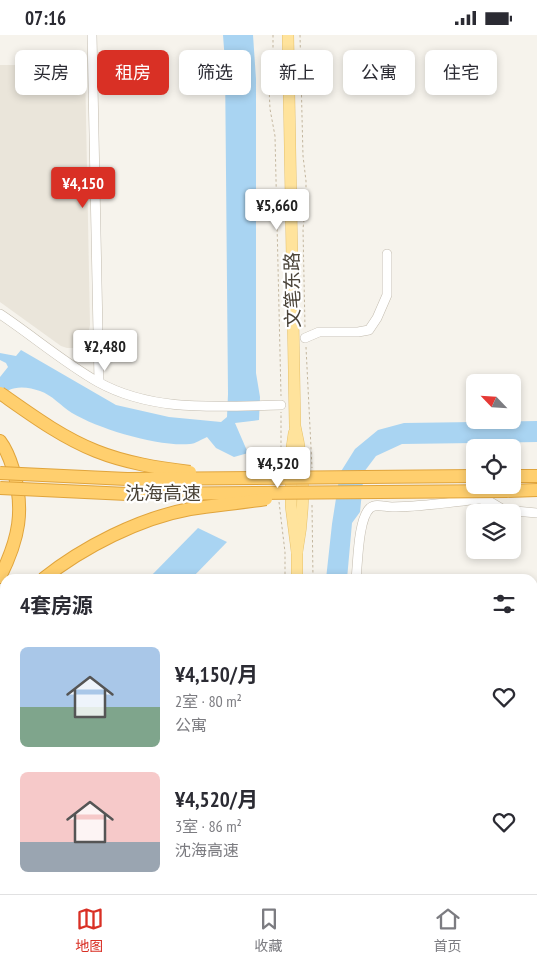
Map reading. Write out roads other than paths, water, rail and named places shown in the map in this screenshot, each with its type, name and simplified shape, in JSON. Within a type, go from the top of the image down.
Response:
[{"type":"highway","points":[[0,393],[66,437],[95,451],[119,459],[151,467],[211,474],[312,475]]},
{"type":"highway","points":[[1,574],[18,533],[20,503],[16,480],[2,444]]},
{"type":"highway","name":"沈海高速","points":[[0,473],[127,479],[312,475],[466,476]]},
{"type":"highway","points":[[521,476],[537,476]]},
{"type":"highway","name":"沈海高速","points":[[0,488],[127,494],[317,497],[537,490]]},
{"type":"highway","points":[[51,574],[84,551],[115,535],[150,521],[189,509],[317,497]]},
{"type":"main road","name":"文笔东路","points":[[288,35],[287,68],[295,426],[301,452],[303,489],[302,525],[297,552],[297,574]]},
{"type":"street","points":[[92,35],[98,382]]},
{"type":"street","points":[[305,338],[319,332],[358,332],[369,330],[377,318],[387,295],[388,254]]},
{"type":"street","points":[[0,314],[98,382],[122,393],[156,403],[187,406],[281,405]]},
{"type":"street","points":[[356,574],[361,528],[368,509],[375,505],[392,507],[480,499],[489,501],[504,510],[537,513]]},
{"type":"water","points":[[223,35],[253,35],[256,79],[256,373],[260,397],[259,420],[235,423],[248,453],[234,457],[216,448],[207,437],[192,444],[177,444],[129,436],[84,419],[72,413],[49,395],[29,388],[23,387],[7,391],[0,400],[0,377],[8,367],[6,363],[0,360],[0,353],[16,356],[21,350],[116,405],[169,417],[221,422],[227,417],[225,95],[251,95],[251,50],[224,50]]},
{"type":"water","points":[[521,421],[537,421],[537,442],[521,442],[521,439],[466,439],[466,443],[402,444],[376,456],[364,472],[360,512],[352,523],[347,574],[327,574],[340,473],[355,449],[378,430],[404,423],[466,422],[466,429],[521,429]]},
{"type":"water","points":[[198,528],[227,542],[196,574],[153,574]]}]
